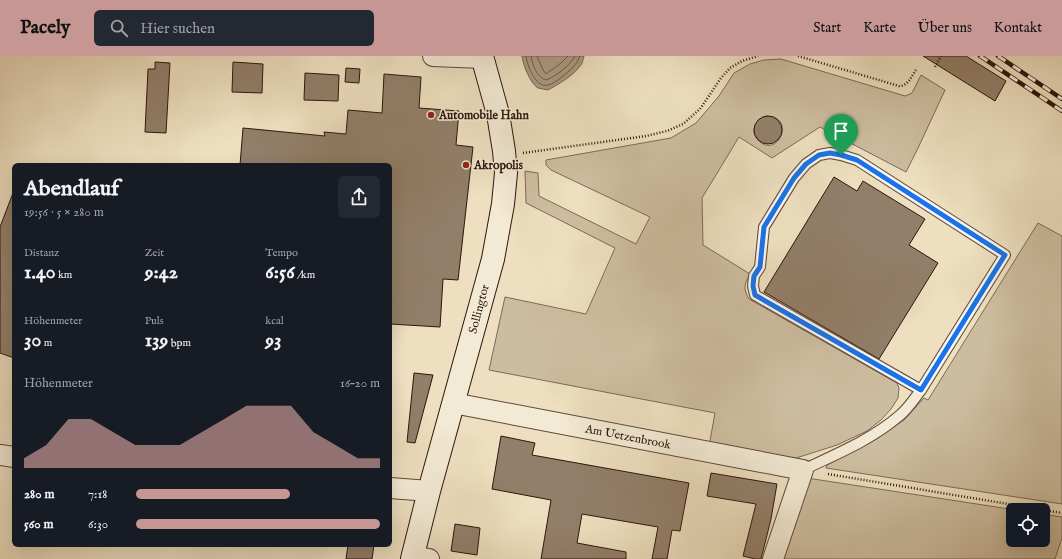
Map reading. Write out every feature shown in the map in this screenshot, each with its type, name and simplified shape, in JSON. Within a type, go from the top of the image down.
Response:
[{"type":"main road","name":"Sollingtor","points":[[418,558],[429,491],[493,259],[503,204],[506,173],[504,151],[498,114],[482,57]]},
{"type":"street","points":[[433,56],[482,57]]},
{"type":"street","name":"Am Uetzenbrook","points":[[454,403],[803,470]]},
{"type":"street","points":[[0,455],[12,457]]},
{"type":"street","points":[[773,559],[803,470]]},
{"type":"street","points":[[392,488],[429,491]]},
{"type":"lane","points":[[803,470],[850,448],[871,436],[900,416],[921,390],[1005,255],[857,160],[830,153],[819,155],[806,164],[794,178],[764,227],[760,267],[754,276],[753,286],[755,295],[921,390]]},
{"type":"path","points":[[518,154],[646,136],[667,131],[683,124],[700,109],[721,78],[730,68],[742,61],[758,56]]},
{"type":"path","points":[[798,56],[900,86],[907,84],[916,70]]},
{"type":"path","points":[[935,67],[941,56]]},
{"type":"path","points":[[803,470],[1062,513]]},
{"type":"shaded area","points":[[781,59],[905,96],[912,93],[921,75],[945,90],[906,172],[820,127],[772,158],[739,137],[702,198],[703,245],[750,274],[745,286],[749,299],[897,383],[899,388],[898,398],[891,409],[881,420],[867,431],[837,445],[790,460],[709,446],[715,413],[489,370],[505,297],[586,314],[615,248],[526,203],[525,171],[538,173],[539,196],[636,244],[650,217],[551,170],[546,165],[546,160],[671,138],[696,123],[719,96],[734,73],[750,64],[764,60]],"holes":[[[766,116],[775,118],[781,122],[781,135],[778,141],[772,145],[766,145],[759,141],[754,134],[756,123]]]},
{"type":"shaded area","points":[[1038,223],[1062,236],[1062,504],[826,468],[827,465],[871,442],[904,420],[924,398],[928,400]]},
{"type":"shaded area","points":[[807,478],[1006,508],[1006,547],[1050,547],[1050,515],[1062,517],[1062,538],[1055,559],[780,559]]},
{"type":"water","points":[[522,56],[584,56],[583,62],[574,73],[548,90],[535,86],[525,69]]},
{"type":"building","points":[[923,56],[966,56],[1006,81],[995,101]]},
{"type":"building","points":[[155,62],[170,63],[166,133],[145,132],[148,69],[155,69]]},
{"type":"building","points":[[233,62],[263,64],[262,93],[232,92]]},
{"type":"building","points":[[346,68],[360,69],[359,83],[345,82]]},
{"type":"building","points":[[305,73],[339,75],[338,101],[304,100]]},
{"type":"building","points":[[384,74],[421,77],[419,108],[459,111],[456,145],[473,147],[458,280],[443,279],[440,327],[392,324],[392,163],[240,163],[243,128],[325,136],[324,132],[346,134],[348,110],[382,113]]},
{"type":"building","points":[[768,116],[778,120],[782,130],[778,140],[768,144],[758,140],[754,130],[758,120]]},
{"type":"building","points":[[834,177],[857,191],[863,181],[925,219],[909,245],[938,263],[879,359],[764,292]]},
{"type":"building","points":[[12,196],[12,357],[0,353],[0,227]]},
{"type":"building","points":[[414,373],[433,375],[415,443],[407,442]]},
{"type":"building","points":[[501,436],[535,443],[532,455],[689,483],[680,531],[672,530],[667,559],[652,559],[658,527],[582,514],[577,543],[626,552],[626,559],[541,559],[551,500],[492,489]]},
{"type":"building","points":[[711,473],[777,484],[771,519],[761,559],[743,556],[756,504],[707,496]]},
{"type":"building","points":[[455,524],[480,528],[477,555],[451,551]]},
{"type":"building","points":[[348,547],[374,547],[372,559],[346,559]]},
{"type":"railway","points":[[980,56],[1062,111]]},
{"type":"railway","points":[[998,56],[1062,99]]},
{"type":"place","name":"Automobile Hahn","points":[[431,115]]},
{"type":"place","name":"Akropolis","points":[[466,165]]},
{"type":"route","points":[[830,153],[841,155],[857,160],[1005,255],[921,390],[755,295],[753,286],[754,276],[760,267],[764,227],[794,178],[806,164],[819,155],[830,153]]}]
